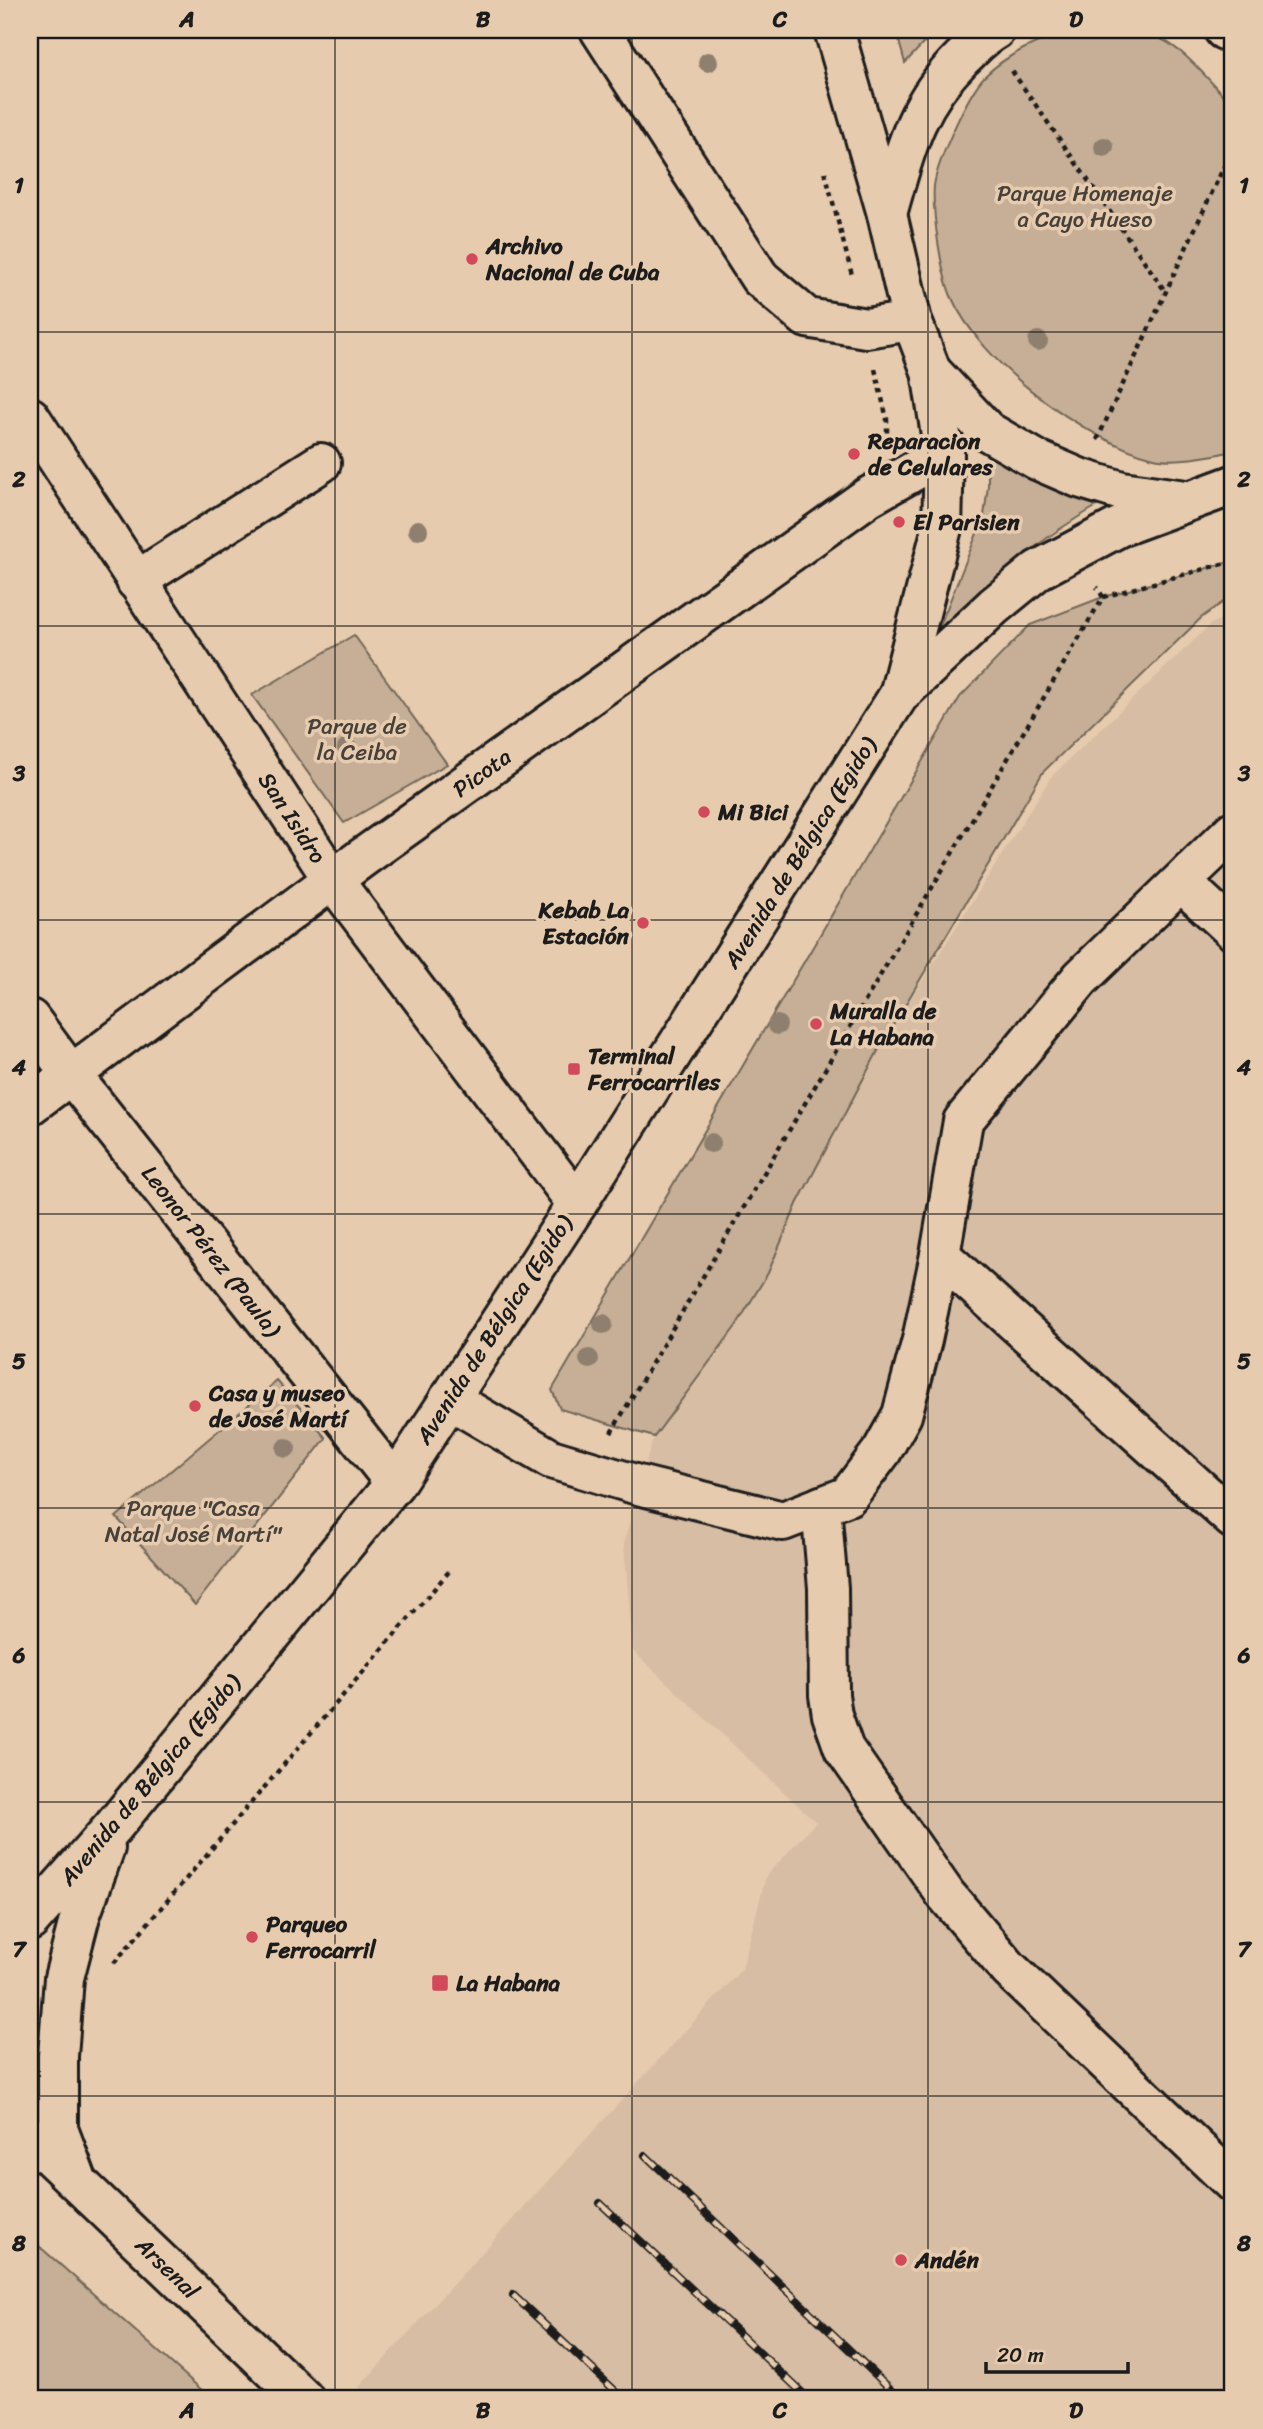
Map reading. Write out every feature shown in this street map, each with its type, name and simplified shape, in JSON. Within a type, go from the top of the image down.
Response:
[{"type":"main road","points":[[600,30],[760,278],[807,318],[866,328],[912,321]]},
{"type":"main road","points":[[834,30],[887,214],[912,321],[931,371],[987,431],[1037,460],[1079,478],[1122,491],[1191,500]]},
{"type":"main road","points":[[1224,30],[1232,33]]},
{"type":"main road","points":[[887,214],[908,140],[928,99],[955,66],[991,32]]},
{"type":"main road","name":"Avenida de Bélgica (Egido)","points":[[898,695],[942,528],[944,454],[931,371]]},
{"type":"main road","name":"San Isidro","points":[[30,417],[333,880],[577,1204]]},
{"type":"main road","name":"Picota","points":[[30,1105],[333,880],[868,497],[944,454]]},
{"type":"main road","points":[[136,581],[321,463]]},
{"type":"main road","name":"Avenida de Bélgica (Egido)","points":[[30,1921],[113,1827],[395,1483],[577,1204],[898,695],[994,606],[1038,570],[1119,527],[1233,485]]},
{"type":"main road","points":[[449,1399],[551,1459],[638,1485],[783,1521],[848,1496],[882,1451],[902,1415],[922,1340],[940,1255],[963,1121],[1081,978],[1233,831]]},
{"type":"main road","points":[[1181,882],[1233,930]]},
{"type":"main road","name":"Leonor Pérez (Paula)","points":[[30,1019],[395,1483]]},
{"type":"main road","points":[[940,1255],[1233,1519]]},
{"type":"main road","points":[[821,1506],[828,1588],[829,1695],[832,1715],[844,1749],[946,1895],[1009,1969],[1233,2183]]},
{"type":"main road","points":[[78,2182],[58,2129],[58,2056],[64,1978],[80,1916],[113,1827]]},
{"type":"main road","name":"Arsenal","points":[[30,2137],[304,2399]]},
{"type":"path","points":[[991,32],[1166,292]]},
{"type":"path","points":[[1079,478],[1233,146]]},
{"type":"path","points":[[822,159],[887,419],[889,485]]},
{"type":"path","points":[[1078,548],[1102,597]]},
{"type":"path","points":[[589,1470],[1102,597],[1233,561]]},
{"type":"path","points":[[113,1965],[452,1568]]},
{"type":"shaded area","points":[[1233,612],[1233,2399],[372,2399],[359,2387],[742,1969],[766,1876],[816,1822],[633,1651],[624,1544],[638,1485],[654,1437],[736,1326],[768,1273],[797,1204],[879,1049],[1051,777],[1211,624]]},
{"type":"green space","name":"Parque Homenaje a Cayo Hueso","points":[[1119,28],[1150,34],[1189,59],[1233,106],[1233,451],[1194,458],[1162,459],[1126,449],[1097,435],[1037,395],[1010,372],[985,347],[965,321],[951,296],[936,226],[934,186],[954,128],[978,85],[994,68],[1024,48],[1068,30]]},
{"type":"green space","points":[[896,30],[936,30],[905,63]]},
{"type":"green space","points":[[988,450],[1014,469],[1040,483],[1097,506],[1032,549],[937,633],[984,516],[988,486]]},
{"type":"green space","points":[[1233,561],[1233,595],[1201,618],[1043,772],[879,1049],[797,1204],[768,1273],[736,1326],[654,1437],[560,1409],[552,1390],[960,697],[1030,625],[1103,597]]},
{"type":"green space","name":"Parque de la Ceiba","points":[[354,635],[447,764],[344,823],[252,695]]},
{"type":"green space","name":"Parque \"Casa Natal José Martí\"","points":[[277,1381],[326,1438],[195,1605],[116,1517]]},
{"type":"green space","points":[[30,2238],[212,2399],[30,2399]]},
{"type":"railway","points":[[645,2155],[901,2399]]},
{"type":"railway","points":[[600,2203],[809,2399]]},
{"type":"railway","points":[[513,2295],[624,2399]]},
{"type":"place","name":"Archivo Nacional de Cuba","points":[[472,259]]},
{"type":"place","name":"Reparacion de Celulares","points":[[854,454]]},
{"type":"place","name":"El Parisien","points":[[899,522]]},
{"type":"place","name":"Mi Bici","points":[[704,812]]},
{"type":"place","name":"Kebab La Estación","points":[[643,923]]},
{"type":"place","name":"Muralla de La Habana","points":[[816,1024]]},
{"type":"place","name":"Terminal Ferrocarriles","points":[[574,1069]]},
{"type":"place","name":"Casa y museo de José Martí","points":[[195,1406]]},
{"type":"place","name":"Parqueo Ferrocarril","points":[[252,1937]]},
{"type":"place","name":"La Habana","points":[[440,1983]]},
{"type":"place","name":"Andén","points":[[901,2260]]}]
